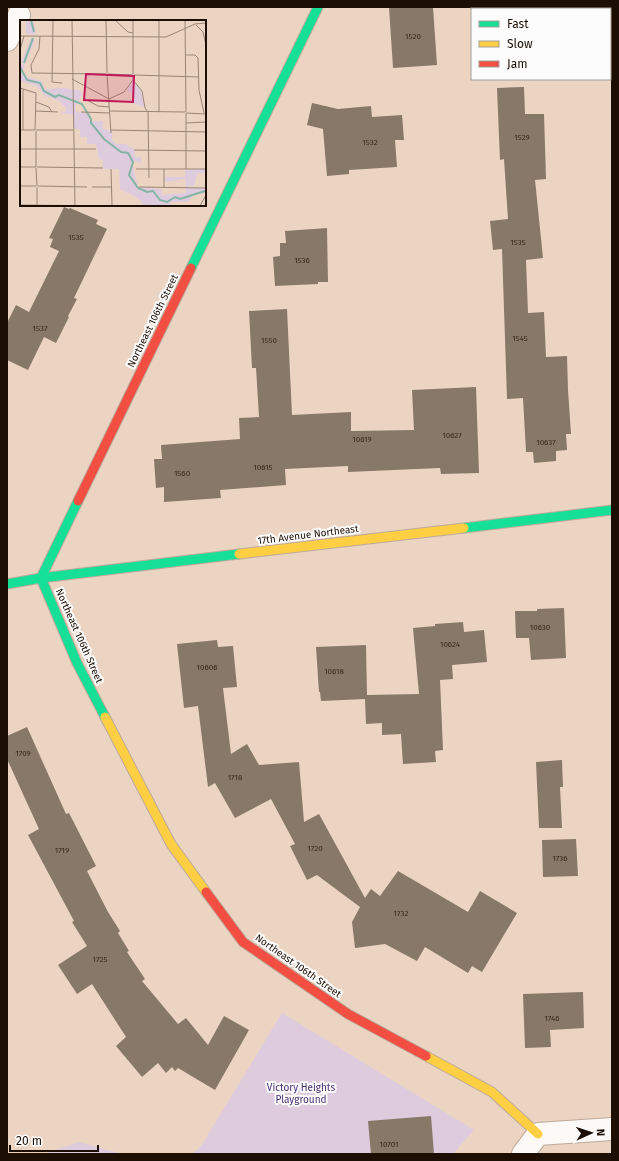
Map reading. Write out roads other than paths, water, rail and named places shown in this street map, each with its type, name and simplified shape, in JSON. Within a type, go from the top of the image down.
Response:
[{"type":"street","name":"Northeast 106th Street","points":[[318,7],[41,578],[77,663],[170,844],[244,942],[348,1014],[492,1092],[538,1134]]},
{"type":"street","points":[[7,40],[19,15]]},
{"type":"street","name":"17th Avenue Northeast","points":[[7,584],[41,578],[612,510]]},
{"type":"street","points":[[523,1154],[538,1134],[612,1129]]},
{"type":"park label","name":"Victory Heights Playground","points":[[301,1094]]}]
